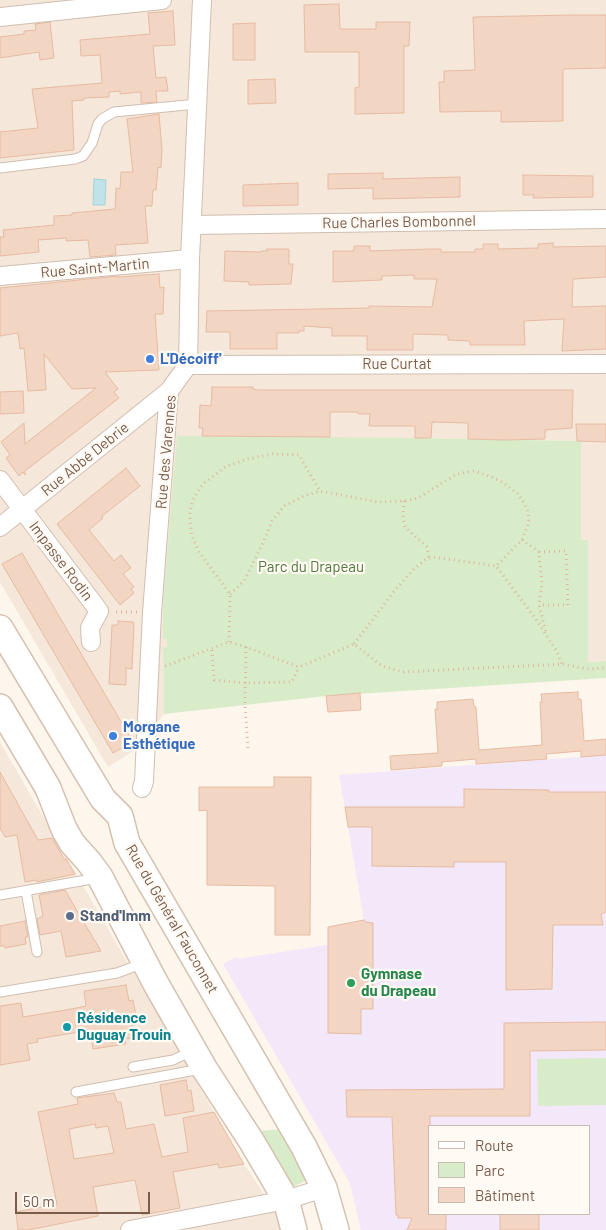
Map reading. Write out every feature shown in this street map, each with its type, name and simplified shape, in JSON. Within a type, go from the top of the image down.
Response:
[{"type":"main road","name":"Rue du Général Fauconnet","points":[[0,628],[102,799],[120,816],[127,843],[304,1147],[324,1188],[336,1230]]},
{"type":"main road","points":[[0,707],[48,788],[72,844],[100,877],[144,963],[199,1058],[286,1200],[294,1230]]},
{"type":"street","points":[[0,17],[162,0]]},
{"type":"street","points":[[188,365],[190,260],[202,0]]},
{"type":"street","name":"Rue Charles Bombonnel","points":[[192,225],[606,219]]},
{"type":"street","name":"Rue Saint-Martin","points":[[0,276],[190,260]]},
{"type":"street","name":"Rue Curtat","points":[[188,365],[606,364]]},
{"type":"street","name":"Rue des Varennes","points":[[142,788],[144,781],[152,613],[169,391],[188,365]]},
{"type":"street","name":"Rue Abbé Debrie","points":[[0,527],[169,391]]},
{"type":"street","name":"Impasse Rodin","points":[[0,480],[99,611],[90,628],[90,642]]},
{"type":"street","points":[[130,1230],[286,1200],[324,1188]]},
{"type":"lane","points":[[0,168],[75,159],[83,156],[92,144],[98,124],[102,119],[114,112],[197,104]]},
{"type":"lane","points":[[0,895],[100,877]]},
{"type":"lane","points":[[26,891],[37,952]]},
{"type":"lane","points":[[0,992],[117,973],[144,963]]},
{"type":"lane","points":[[76,1092],[193,1072],[199,1058],[173,1060],[133,1067]]},
{"type":"path","points":[[229,642],[230,594],[199,552],[192,536],[190,511],[193,500],[204,482],[227,466],[247,459],[274,454],[299,455],[320,491]]},
{"type":"path","points":[[230,594],[244,581],[272,521],[284,506],[304,496],[320,491],[378,502],[404,501],[418,498],[457,474],[474,471],[502,482],[517,493],[528,512],[529,522],[522,540],[496,566]]},
{"type":"path","points":[[404,501],[403,517],[405,527],[427,547],[429,558]]},
{"type":"path","points":[[522,540],[539,552],[566,551],[568,605],[539,606]]},
{"type":"path","points":[[539,552],[542,584],[539,606],[546,635]]},
{"type":"path","points":[[212,650],[214,680],[245,683],[292,682],[299,667],[354,644],[395,590],[414,569],[433,557],[496,566],[546,635],[562,664]]},
{"type":"path","points":[[99,611],[152,613]]},
{"type":"path","points":[[150,669],[164,667],[229,642],[299,667]]},
{"type":"path","points":[[354,644],[382,666],[402,672],[562,664],[587,669],[606,668]]},
{"type":"path","points":[[246,647],[245,683],[248,750]]},
{"type":"shaded area","points":[[0,0],[606,0],[606,661],[588,662],[588,540],[581,540],[581,441],[258,438],[163,639],[167,639],[167,647],[163,648],[164,714],[137,749],[108,767],[0,582]]},
{"type":"shaded area","points":[[0,742],[244,1164],[277,1213],[281,1230],[0,1230]]},
{"type":"shaded area","points":[[606,755],[606,1230],[361,1230],[350,1183],[223,964],[236,957],[238,959],[332,944],[330,927],[364,920],[339,775]]},
{"type":"green space","name":"Parc du Drapeau","points":[[177,436],[581,441],[581,540],[588,540],[588,662],[606,661],[606,678],[326,696],[164,714],[163,647],[167,647],[167,639],[163,639],[163,603]]},
{"type":"green space","points":[[606,1058],[606,1105],[538,1106],[537,1059]]},
{"type":"green space","points":[[285,1129],[307,1180],[295,1186],[290,1185],[258,1131]]},
{"type":"water","points":[[94,179],[106,180],[105,205],[93,205]]},
{"type":"building","points":[[339,4],[340,29],[376,29],[376,22],[410,22],[409,46],[404,46],[404,113],[355,114],[355,88],[359,87],[359,52],[305,52],[304,5]]},
{"type":"building","points":[[173,11],[175,45],[153,46],[156,78],[166,77],[168,91],[156,91],[157,102],[141,103],[141,92],[120,94],[120,91],[109,92],[109,97],[84,98],[84,100],[72,101],[74,150],[0,158],[0,132],[38,128],[32,89],[102,83],[100,55],[81,56],[80,40],[150,34],[148,13]]},
{"type":"building","points":[[606,15],[606,68],[563,69],[563,121],[501,122],[501,111],[440,112],[439,82],[444,82],[444,71],[475,70],[473,17]]},
{"type":"building","points":[[50,22],[54,58],[40,60],[39,52],[0,58],[0,37],[24,34],[24,31],[36,30],[35,24]]},
{"type":"building","points":[[255,23],[255,60],[233,60],[233,24]]},
{"type":"building","points":[[275,79],[276,103],[248,104],[248,80]]},
{"type":"building","points":[[159,114],[162,150],[161,168],[158,167],[156,190],[153,190],[152,206],[145,206],[148,243],[115,245],[116,255],[90,257],[88,240],[66,241],[66,238],[38,240],[39,252],[0,256],[0,237],[4,237],[3,230],[54,225],[54,216],[115,209],[116,188],[120,189],[121,172],[133,172],[127,119]]},
{"type":"building","points":[[383,173],[383,179],[460,177],[460,197],[373,199],[373,188],[328,189],[328,174]]},
{"type":"building","points":[[523,175],[593,176],[593,197],[533,198],[534,195],[523,195]]},
{"type":"building","points":[[298,183],[298,205],[243,206],[243,185]]},
{"type":"building","points":[[553,243],[553,247],[606,246],[606,277],[573,279],[572,307],[606,306],[606,349],[562,351],[564,319],[524,321],[525,345],[470,345],[470,341],[448,340],[448,335],[413,334],[413,350],[367,350],[367,336],[332,336],[332,328],[304,326],[304,331],[299,331],[299,333],[277,333],[277,349],[230,349],[230,332],[206,332],[207,311],[369,308],[369,306],[432,307],[437,279],[414,279],[414,275],[382,276],[382,280],[333,282],[333,251],[354,251],[354,246],[370,246],[370,251],[441,249],[441,252],[475,252],[475,249],[483,249],[483,244],[498,244],[498,249],[538,248],[538,244]]},
{"type":"building","points":[[267,249],[289,249],[289,264],[293,264],[291,284],[249,285],[249,282],[224,281],[225,251],[261,252],[267,251]]},
{"type":"building","points":[[159,274],[160,288],[164,287],[163,314],[155,314],[159,370],[105,372],[118,389],[114,392],[119,398],[25,471],[25,475],[23,472],[19,476],[6,458],[10,455],[1,442],[24,423],[25,444],[96,388],[72,389],[44,354],[46,390],[28,391],[24,348],[20,349],[18,333],[0,336],[0,288],[118,276]]},
{"type":"building","points":[[212,387],[253,387],[253,389],[258,390],[573,390],[572,428],[545,430],[545,439],[468,439],[468,423],[432,422],[431,438],[415,438],[415,426],[369,426],[370,414],[330,412],[330,437],[202,436],[203,428],[199,428],[200,405],[211,406]]},
{"type":"building","points":[[23,391],[24,413],[0,414],[0,392]]},
{"type":"building","points":[[576,424],[606,424],[606,442],[577,441]]},
{"type":"building","points":[[126,468],[140,486],[102,516],[103,518],[89,530],[114,561],[121,555],[131,568],[123,574],[134,587],[131,589],[134,593],[120,605],[57,524]]},
{"type":"building","points":[[22,553],[133,742],[113,753],[2,564]]},
{"type":"building","points":[[118,621],[133,622],[134,626],[132,669],[126,668],[126,685],[109,684],[112,625],[118,625]]},
{"type":"building","points":[[578,692],[578,699],[581,699],[584,741],[606,739],[606,755],[581,757],[581,751],[546,754],[547,759],[476,764],[476,759],[442,762],[442,766],[391,770],[390,756],[438,753],[435,709],[437,710],[437,702],[473,699],[474,706],[476,707],[479,750],[542,745],[541,694]]},
{"type":"building","points":[[360,693],[361,710],[328,712],[326,696]]},
{"type":"building","points":[[0,772],[38,840],[52,838],[75,874],[37,882],[36,880],[25,882],[17,835],[5,837],[0,828]]},
{"type":"building","points":[[274,777],[311,777],[310,935],[275,935],[275,886],[207,885],[207,810],[199,811],[199,787],[274,787]]},
{"type":"building","points":[[464,789],[606,792],[606,912],[601,914],[603,925],[553,925],[552,989],[506,990],[506,862],[454,862],[454,867],[372,866],[372,827],[348,827],[345,807],[464,807]]},
{"type":"building","points":[[65,890],[101,951],[66,957],[61,931],[40,935],[37,919],[43,916],[39,895]]},
{"type":"building","name":"Gymnase du Drapeau","points":[[364,920],[365,922],[373,923],[373,1009],[361,1009],[361,1034],[328,1033],[328,927]]},
{"type":"building","points":[[25,921],[28,937],[25,937],[26,944],[5,948],[5,946],[0,946],[0,926]]},
{"type":"building","name":"Résidence Duguay Trouin","points":[[126,985],[129,1001],[133,1000],[137,1021],[132,1022],[135,1038],[125,1039],[126,1044],[93,1049],[90,1034],[79,1035],[79,1032],[37,1039],[38,1042],[27,1044],[30,1060],[0,1065],[0,1006],[21,1003],[23,1017],[66,1010],[86,1006],[84,991]]},
{"type":"building","points":[[606,1022],[606,1050],[530,1051],[530,1116],[430,1116],[430,1125],[428,1125],[428,1215],[446,1215],[446,1230],[407,1230],[412,1218],[398,1218],[398,1215],[396,1215],[392,1117],[347,1117],[346,1090],[504,1089],[504,1023]]},
{"type":"building","points":[[186,1080],[188,1091],[191,1090],[194,1111],[165,1116],[160,1085]]},
{"type":"building","points":[[114,1093],[117,1102],[121,1102],[126,1129],[154,1124],[162,1157],[188,1152],[183,1118],[214,1112],[244,1164],[219,1168],[218,1164],[173,1172],[180,1208],[142,1215],[135,1180],[93,1187],[98,1216],[28,1230],[18,1230],[16,1212],[57,1204],[38,1112],[78,1104],[77,1098]],"holes":[[[95,1124],[96,1128],[108,1126],[114,1153],[74,1159],[69,1129]]]},
{"type":"building","points":[[500,1215],[539,1215],[539,1230],[500,1230]]},
{"type":"place","name":"L'Décoiff'","points":[[150,359]]},
{"type":"place","name":"Morgane Esthétique","points":[[113,736]]},
{"type":"place","name":"Stand'Imm","points":[[70,916]]},
{"type":"place","name":"Gymnase du Drapeau","points":[[351,983]]},
{"type":"place","name":"Résidence Duguay Trouin","points":[[67,1027]]}]
